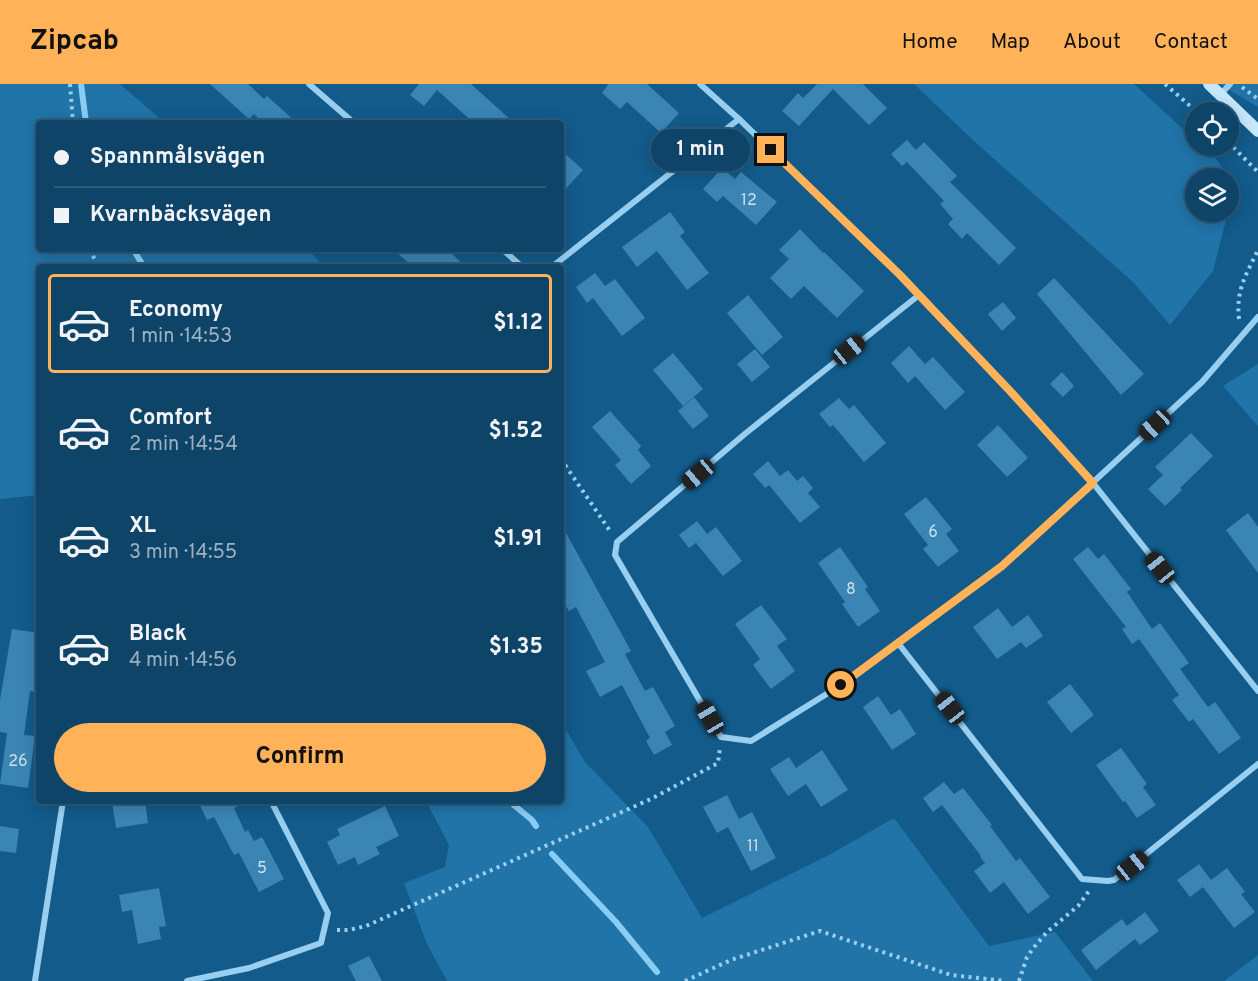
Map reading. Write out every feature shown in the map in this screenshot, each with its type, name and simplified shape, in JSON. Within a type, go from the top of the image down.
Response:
[{"type":"street","points":[[309,84],[351,120]]},
{"type":"street","points":[[700,84],[739,119],[919,295],[1011,392],[1093,483],[1258,691]]},
{"type":"street","points":[[1209,84],[1258,131]]},
{"type":"street","points":[[1221,94],[1230,84]]},
{"type":"street","points":[[557,264],[739,119]]},
{"type":"street","points":[[505,252],[519,264]]},
{"type":"street","points":[[919,295],[746,433],[617,542],[615,555],[721,737],[751,741],[841,685],[1002,566],[1202,382],[1258,317]]},
{"type":"street","points":[[898,643],[1082,879],[1114,880],[1258,765]]},
{"type":"street","points":[[35,981],[63,804]]},
{"type":"street","points":[[188,981],[249,968],[321,943],[328,914],[273,804]]},
{"type":"path","points":[[70,84],[73,120]]},
{"type":"path","points":[[1165,84],[1186,102]]},
{"type":"path","points":[[1240,84],[1246,92],[1258,99]]},
{"type":"path","points":[[1239,153],[1258,172]]},
{"type":"path","points":[[1241,336],[1239,290],[1258,251]]},
{"type":"path","points":[[564,463],[617,542]]},
{"type":"path","points":[[324,930],[348,930],[366,926],[651,799],[718,763],[721,737]]},
{"type":"path","points":[[1019,981],[1027,957],[1035,946],[1047,932],[1078,906],[1096,880]]},
{"type":"path","points":[[685,981],[731,960],[820,931],[924,964],[951,975],[1005,981]]},
{"type":"shaded area","points":[[0,84],[120,84],[162,120],[36,120],[36,252],[310,252],[322,264],[36,264],[36,495],[0,499]]},
{"type":"shaded area","points":[[914,84],[1134,84],[1185,131],[1185,156],[1212,156],[1222,168],[1185,168],[1185,222],[1225,222],[1213,271],[1170,325],[1134,283],[975,142]]},
{"type":"shaded area","points":[[1219,84],[1258,84],[1258,107]]},
{"type":"shaded area","points":[[1258,364],[1258,426],[1223,386]]},
{"type":"shaded area","points":[[564,726],[585,762],[648,827],[702,918],[829,855],[894,818],[989,946],[1055,932],[1093,981],[447,981],[427,944],[404,883],[445,867],[449,845],[428,804],[564,804]]},
{"type":"shaded area","points":[[1258,955],[1258,981],[1224,981]]},
{"type":"building","points":[[210,84],[248,84],[264,99],[267,96],[294,120],[260,120],[254,114],[249,119]]},
{"type":"building","points":[[419,84],[471,84],[511,120],[471,120],[437,90],[424,106],[410,95]]},
{"type":"building","points":[[607,84],[647,84],[679,113],[661,133],[627,102],[620,109],[602,93]]},
{"type":"building","points":[[817,84],[863,84],[887,108],[869,125],[833,89],[799,126],[782,111],[798,93],[803,98]]},
{"type":"building","points":[[907,140],[916,150],[924,142],[957,176],[950,182],[1016,248],[999,265],[967,233],[962,239],[948,224],[953,219],[940,204],[944,201],[907,162],[902,166],[891,154]]},
{"type":"building","points":[[564,153],[583,170],[564,191]]},
{"type":"building","points":[[722,168],[735,179],[741,172],[777,202],[756,225],[723,196],[717,202],[703,189]]},
{"type":"building","points":[[670,212],[685,232],[680,236],[709,273],[687,290],[657,251],[637,267],[622,247]]},
{"type":"building","points":[[800,229],[864,291],[837,318],[804,286],[791,299],[770,278],[789,259],[779,250]]},
{"type":"building","points":[[396,252],[450,252],[463,264],[410,264]]},
{"type":"building","points":[[595,273],[605,286],[615,279],[645,318],[622,336],[593,298],[587,303],[576,287]]},
{"type":"building","points":[[1054,278],[1144,374],[1121,395],[1037,294]]},
{"type":"building","points":[[748,295],[783,337],[762,355],[727,313]]},
{"type":"building","points":[[1003,302],[1016,318],[1002,331],[988,314]]},
{"type":"building","points":[[909,346],[925,364],[933,357],[965,392],[945,410],[915,376],[908,383],[891,363]]},
{"type":"building","points":[[755,349],[770,367],[752,382],[737,364]]},
{"type":"building","points":[[673,353],[703,389],[683,406],[653,370]]},
{"type":"building","points":[[1062,372],[1074,386],[1063,397],[1050,384]]},
{"type":"building","points":[[694,397],[709,416],[693,429],[678,411]]},
{"type":"building","points":[[839,398],[849,409],[854,405],[886,443],[864,462],[833,425],[830,427],[819,414]]},
{"type":"building","points":[[610,411],[641,446],[638,450],[651,466],[631,484],[615,465],[621,460],[592,427]]},
{"type":"building","points":[[998,425],[1028,458],[1007,477],[977,445]]},
{"type":"building","points":[[1191,433],[1213,456],[1165,506],[1148,489],[1163,475],[1155,467]]},
{"type":"building","points":[[768,461],[780,476],[788,470],[797,481],[803,476],[813,488],[808,493],[820,507],[800,523],[769,485],[765,488],[753,474]]},
{"type":"building","points":[[926,497],[952,529],[946,534],[959,551],[938,567],[923,549],[928,545],[904,514]]},
{"type":"building","points":[[1248,513],[1258,527],[1258,573],[1226,530]]},
{"type":"building","points":[[697,521],[707,534],[716,527],[742,561],[723,576],[696,543],[705,536],[689,548],[679,535]]},
{"type":"building","points":[[564,529],[631,651],[625,654],[645,691],[653,687],[675,726],[665,732],[672,745],[654,755],[646,741],[650,738],[622,685],[600,697],[586,671],[605,662],[576,607],[569,611],[564,603]]},
{"type":"building","points":[[840,547],[868,587],[865,589],[880,611],[858,627],[842,604],[845,602],[818,563]]},
{"type":"building","points":[[1088,547],[1098,559],[1104,554],[1131,589],[1127,592],[1152,629],[1160,623],[1189,663],[1180,669],[1208,707],[1215,702],[1241,738],[1219,754],[1193,719],[1189,722],[1172,700],[1179,695],[1139,639],[1132,644],[1122,629],[1126,627],[1073,559]]},
{"type":"building","points":[[761,605],[787,639],[777,646],[795,671],[771,689],[753,665],[760,659],[735,624]]},
{"type":"building","points":[[998,608],[1012,627],[1028,615],[1043,636],[1026,648],[1021,642],[997,659],[973,627]]},
{"type":"building","points":[[12,629],[36,633],[36,692],[30,691],[24,735],[35,736],[28,788],[0,784],[7,733],[0,732],[0,700]]},
{"type":"building","points":[[1070,684],[1094,715],[1071,733],[1047,702]]},
{"type":"building","points":[[878,696],[891,715],[900,709],[916,734],[892,750],[863,707]]},
{"type":"building","points":[[1121,748],[1147,784],[1143,787],[1156,805],[1137,818],[1096,765]]},
{"type":"building","points":[[822,750],[848,790],[821,807],[806,784],[788,796],[770,769],[789,757],[796,768]]},
{"type":"building","points":[[944,782],[954,794],[963,788],[1016,861],[1020,858],[1050,897],[1028,914],[1004,882],[990,893],[974,871],[985,863],[981,856],[942,805],[933,812],[923,798]]},
{"type":"building","points":[[727,795],[739,819],[752,812],[776,858],[751,871],[728,827],[717,833],[703,807]]},
{"type":"building","points":[[112,804],[145,804],[148,823],[116,828]]},
{"type":"building","points":[[199,804],[243,804],[234,808],[245,832],[248,830],[254,841],[262,837],[284,879],[259,892],[239,853],[234,855],[214,817],[207,820]]},
{"type":"building","points":[[385,806],[399,836],[376,847],[380,854],[358,865],[355,857],[338,865],[327,842],[340,835],[337,829]]},
{"type":"building","points":[[0,826],[19,829],[16,853],[0,851]]},
{"type":"building","points":[[1199,864],[1211,880],[1227,868],[1245,892],[1241,894],[1255,912],[1234,928],[1203,887],[1190,897],[1177,880]]},
{"type":"building","points":[[159,888],[166,926],[159,927],[161,939],[138,944],[132,910],[122,912],[119,895]]},
{"type":"building","points":[[1145,912],[1159,931],[1140,945],[1135,939],[1096,970],[1081,950],[1122,919],[1127,926]]},
{"type":"building","points":[[369,956],[382,981],[356,981],[348,966]]},
{"type":"waterway","points":[[81,84],[86,120]]},
{"type":"waterway","points":[[135,252],[142,264]]},
{"type":"waterway","points":[[513,804],[536,826]]},
{"type":"waterway","points":[[552,854],[616,922],[657,972]]},
{"type":"route","points":[[771,150],[900,275],[1093,483],[1002,566],[841,685]]}]
